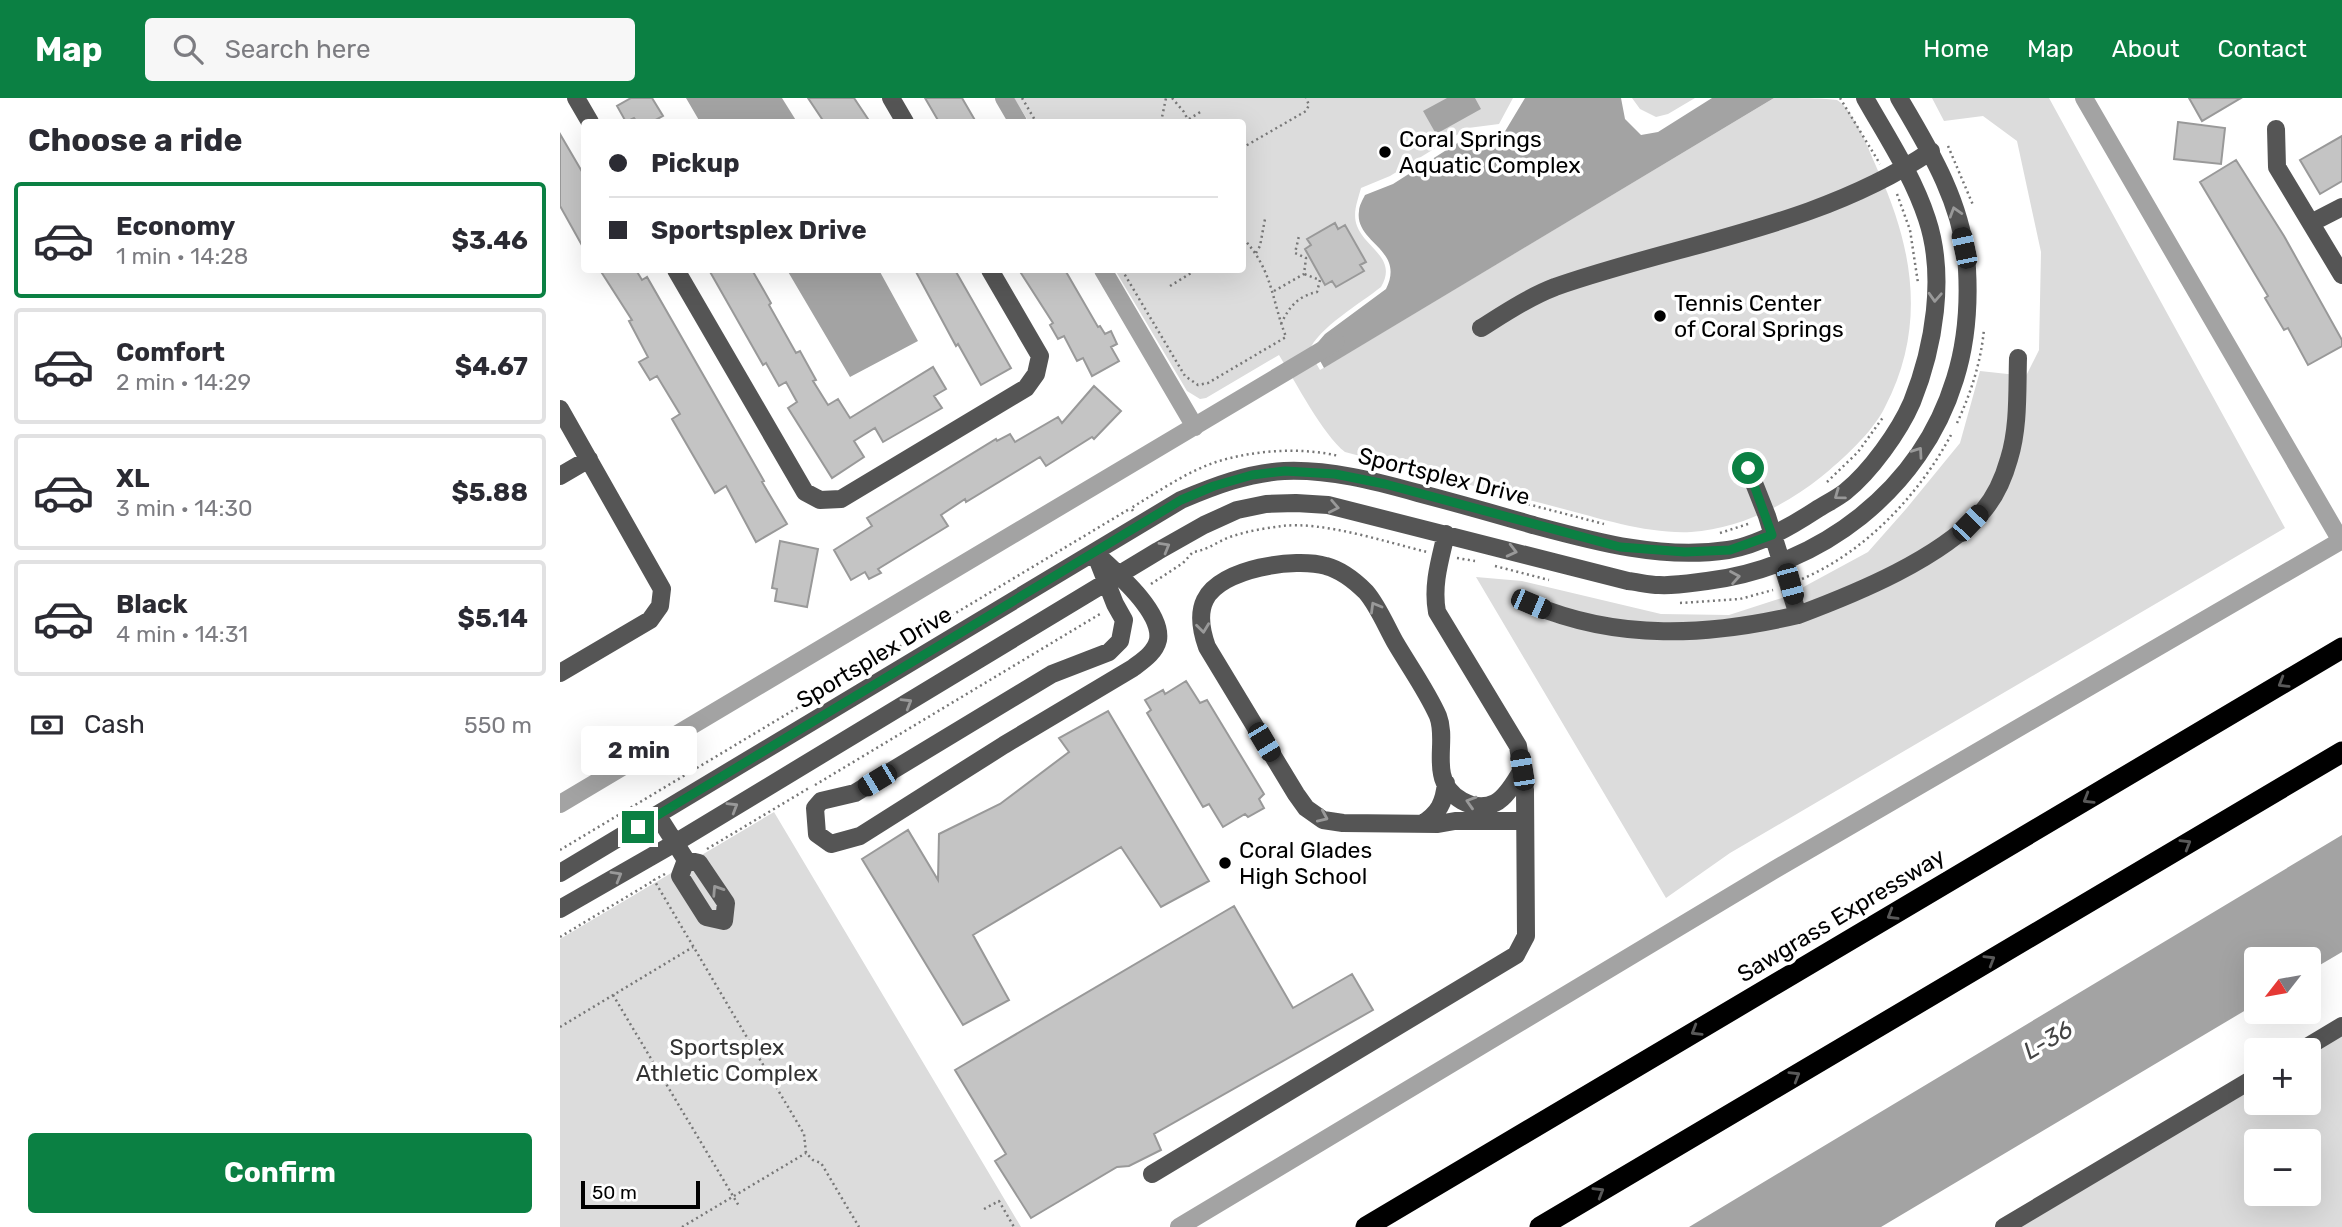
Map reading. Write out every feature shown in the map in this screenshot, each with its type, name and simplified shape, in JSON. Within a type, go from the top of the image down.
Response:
[{"type":"highway","name":"Sawgrass Expressway","points":[[1366,1227],[2342,648]]},
{"type":"highway","points":[[1540,1227],[2342,752]]},
{"type":"street","points":[[576,98],[588,119]]},
{"type":"street","points":[[891,98],[903,119]]},
{"type":"street","name":"Sportsplex Drive","points":[[560,873],[1181,500],[1214,486],[1252,475],[1285,471],[1335,474],[1385,484],[1620,547],[1685,552],[1730,550],[1772,535],[1845,492],[1877,458],[1905,417],[1924,371],[1934,328],[1936,272],[1928,220],[1906,168],[1865,98]]},
{"type":"street","points":[[560,909],[1112,579],[1204,525],[1237,510],[1266,504],[1328,505],[1628,581],[1660,586],[1740,577],[1781,564],[1825,542],[1867,513],[1901,478],[1932,432],[1955,379],[1966,327],[1967,267],[1956,211],[1931,151],[1899,98]]},
{"type":"street","points":[[2276,129],[2277,167],[2342,275]]},
{"type":"street","points":[[1481,328],[1522,302],[1554,288],[1736,235],[1839,200],[1906,168],[1931,151]]},
{"type":"street","points":[[2311,223],[2342,208]]},
{"type":"street","points":[[678,273],[805,492],[820,500],[841,499],[1026,388],[1036,374],[1040,356],[992,273]]},
{"type":"street","points":[[1531,604],[1586,623],[1670,633],[1751,625],[1798,615],[1865,588],[1944,545],[1984,509],[2003,477],[2010,456],[2016,414],[2018,358]]},
{"type":"street","points":[[560,409],[662,589],[660,606],[650,620],[560,673]]},
{"type":"street","points":[[560,476],[589,459]]},
{"type":"street","points":[[1748,468],[1767,516],[1798,615]]},
{"type":"street","points":[[1152,1174],[1516,955],[1526,936],[1525,821],[1518,746],[1437,612],[1434,597],[1436,579],[1446,534]]},
{"type":"street","points":[[1095,553],[1112,579],[1124,620],[1120,641],[1109,652],[1052,674],[855,793],[821,801],[815,808],[817,834],[831,844],[860,836],[1133,668],[1152,652],[1158,640],[1157,629],[1137,593],[1112,579]]},
{"type":"street","points":[[1522,770],[1512,787],[1497,802],[1480,806],[1465,803],[1451,792],[1442,776],[1439,717],[1367,594],[1350,577],[1326,566],[1296,562],[1235,575],[1217,586],[1205,600],[1202,633],[1207,647],[1306,808],[1323,820],[1422,824],[1525,821]]},
{"type":"street","points":[[1422,824],[1436,815],[1445,798],[1446,783]]},
{"type":"street","points":[[658,816],[686,860]]},
{"type":"street","points":[[2321,1039],[2342,1026]]},
{"type":"street","points":[[2004,1227],[2244,1084]]},
{"type":"path","points":[[1022,98],[1034,119]]},
{"type":"path","points":[[1162,119],[1166,98]]},
{"type":"path","points":[[1172,98],[1188,119]]},
{"type":"path","points":[[1246,146],[1306,111],[1309,105],[1306,98]]},
{"type":"path","points":[[1840,98],[1897,192],[1910,230],[1919,286]]},
{"type":"path","points":[[1192,119],[1202,111]]},
{"type":"path","points":[[1256,253],[1265,219]]},
{"type":"path","points":[[1299,236],[1295,253],[1306,258],[1304,274]]},
{"type":"path","points":[[1124,273],[1185,376],[1198,386],[1208,383],[1286,337],[1267,271],[1246,241]]},
{"type":"path","points":[[1246,247],[1250,245]]},
{"type":"path","points":[[1170,286],[1191,273]]},
{"type":"path","points":[[1274,291],[1304,274]]},
{"type":"path","points":[[1281,324],[1287,311],[1297,300],[1317,292],[1320,280],[1304,274]]},
{"type":"path","points":[[1826,483],[1837,475],[1857,452],[1889,408]]},
{"type":"path","points":[[560,850],[1173,483],[1215,462],[1248,454],[1292,451],[1346,458]]},
{"type":"path","points":[[1513,500],[1605,524]]},
{"type":"path","points":[[1131,508],[1142,524]]},
{"type":"path","points":[[1710,534],[1721,533],[1767,516]]},
{"type":"path","points":[[560,937],[654,880]]},
{"type":"path","points":[[657,886],[804,1134],[806,1153],[821,1163],[859,1227]]},
{"type":"path","points":[[560,1027],[693,947]]},
{"type":"path","points":[[613,995],[739,1206]]},
{"type":"path","points":[[682,1227],[806,1153]]},
{"type":"path","points":[[984,1209],[999,1201],[1014,1227]]},
{"type":"green space","name":"Tennis Center of Coral Springs","points":[[1014,98],[1513,98],[1499,124],[1468,128],[1390,176],[1361,188],[1355,216],[1357,226],[1383,261],[1386,268],[1385,277],[1381,287],[1330,325],[1314,342],[1309,351],[1320,370],[1774,98],[1837,100],[1850,113],[1871,155],[1891,202],[1907,260],[1910,319],[1898,377],[1873,426],[1821,477],[1807,488],[1760,514],[1709,530],[1674,532],[1623,524],[1345,452],[1319,421],[1279,355],[1206,398],[1200,399],[1187,391],[1117,273],[1246,273],[1246,119],[1027,119]]},
{"type":"green space","name":"Coral Springs Aquatic Complex","points":[[1632,98],[1695,98],[1668,114],[1656,117],[1640,109]]},
{"type":"green space","points":[[1932,98],[2049,98],[2285,528],[1730,853],[1666,898],[1476,577],[1522,581],[1661,614],[1729,615],[1785,597],[1868,552],[1960,443],[1980,371],[2026,376],[2039,350],[2041,252],[2017,141],[1983,116],[1944,121]]},
{"type":"green space","name":"Sportsplex Athletic Complex","points":[[774,812],[1021,1227],[560,1227],[560,939]]},
{"type":"green space","points":[[2342,1026],[2342,1227],[2004,1227],[2244,1084],[2244,1115],[2321,1115],[2321,1041]]},
{"type":"water","points":[[686,98],[782,98],[795,119],[698,119]]},
{"type":"water","points":[[1447,98],[1475,98],[1481,109],[1436,134],[1423,111]]},
{"type":"water","points":[[1525,98],[1621,98],[1625,119],[1641,135],[1658,132],[1712,98],[1774,98],[1324,368],[1313,348],[1325,334],[1386,289],[1390,275],[1390,264],[1385,255],[1364,231],[1360,222],[1359,209],[1365,195],[1393,184],[1470,135],[1504,133]]},
{"type":"water","points":[[789,273],[881,273],[918,341],[850,377]]},
{"type":"water","name":"L-36","points":[[2342,835],[2342,952],[2321,964],[2321,947],[2244,947],[2244,1011],[1881,1227],[1689,1227]]},
{"type":"building","points":[[631,98],[652,98],[663,116],[658,119],[624,119],[617,106]]},
{"type":"building","points":[[808,98],[854,98],[868,119],[822,119]]},
{"type":"building","points":[[925,98],[962,98],[974,119],[937,119]]},
{"type":"building","points":[[2189,98],[2241,98],[2202,121]]},
{"type":"building","points":[[2178,122],[2225,128],[2221,164],[2174,159]]},
{"type":"building","points":[[560,134],[581,170],[581,244],[560,206]]},
{"type":"building","points":[[2342,136],[2342,181],[2320,194],[2300,160]]},
{"type":"building","points":[[2236,160],[2284,236],[2342,340],[2342,346],[2308,365],[2288,328],[2284,330],[2265,298],[2268,296],[2200,182]]},
{"type":"building","points":[[1335,223],[1338,229],[1345,225],[1366,262],[1360,265],[1364,271],[1336,287],[1332,281],[1325,285],[1305,249],[1311,245],[1307,239]]},
{"type":"building","points":[[602,273],[638,273],[642,280],[647,277],[787,524],[756,542],[726,486],[715,493],[672,419],[680,414],[657,376],[650,380],[639,362],[648,357],[629,321],[632,320]]},
{"type":"building","points":[[711,273],[754,273],[796,353],[800,351],[816,380],[813,381],[828,405],[838,399],[850,418],[933,367],[946,389],[934,396],[942,408],[883,442],[875,428],[854,441],[864,457],[832,478],[788,408],[797,402],[786,382],[779,386],[766,363],[763,365]]},
{"type":"building","points":[[917,273],[957,273],[1011,368],[981,385],[958,344],[956,346]]},
{"type":"building","points":[[1021,273],[1067,273],[1098,327],[1100,326],[1105,334],[1111,331],[1117,344],[1111,347],[1119,361],[1092,376],[1083,358],[1077,361],[1064,336],[1058,339],[1050,325],[1053,323]]},
{"type":"building","points":[[1094,386],[1121,411],[1094,439],[1092,437],[1046,466],[1040,457],[966,502],[965,499],[941,515],[948,526],[878,569],[881,573],[869,579],[865,572],[851,580],[834,550],[872,526],[867,518],[996,439],[997,441],[1010,434],[1015,442],[1058,417],[1062,423]]},
{"type":"building","points":[[780,541],[818,549],[807,607],[775,601],[777,589],[772,588]]},
{"type":"building","points":[[1186,681],[1200,703],[1207,700],[1264,794],[1259,799],[1264,808],[1248,817],[1245,814],[1223,827],[1209,804],[1203,807],[1147,713],[1151,710],[1145,700],[1163,690],[1165,694]]},
{"type":"building","points":[[1108,711],[1209,881],[1161,907],[1121,847],[973,935],[1009,1000],[963,1025],[862,859],[908,830],[938,880],[939,834],[1000,804],[1069,752],[1059,738]]},
{"type":"building","points":[[1234,906],[1293,1008],[1352,974],[1373,1010],[1154,1134],[1161,1150],[1129,1166],[1117,1167],[1031,1218],[995,1161],[1006,1154],[955,1070]]},
{"type":"waterway","points":[[1004,98],[1016,119]]},
{"type":"waterway","points":[[2084,98],[2341,541]]},
{"type":"waterway","points":[[1105,273],[1195,427]]},
{"type":"waterway","points":[[560,804],[1336,342]]},
{"type":"waterway","points":[[1179,1227],[1774,870],[2342,540]]},
{"type":"place","name":"Coral Springs Aquatic Complex","points":[[1385,152]]},
{"type":"place","name":"Tennis Center of Coral Springs","points":[[1660,316]]},
{"type":"place","name":"Coral Glades High School","points":[[1225,863]]},
{"type":"route","points":[[638,827],[1181,500],[1214,486],[1252,475],[1285,471],[1335,474],[1385,484],[1584,539],[1642,550],[1685,552],[1730,550],[1772,535],[1748,468]]}]
